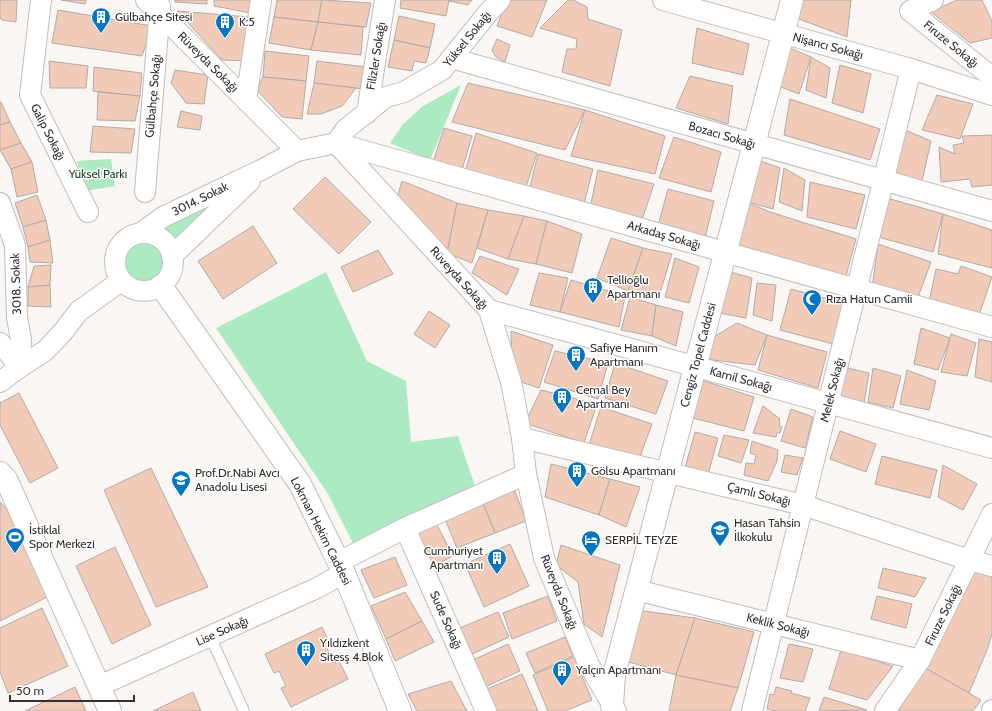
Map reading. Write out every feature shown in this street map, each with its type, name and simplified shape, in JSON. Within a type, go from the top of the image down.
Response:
[{"type":"street","name":"Galip Sokağı","points":[[41,0],[30,95],[88,212]]},
{"type":"street","points":[[246,100],[261,0]]},
{"type":"street","name":"Filizler Sokağı","points":[[367,113],[385,0]]},
{"type":"street","name":"Yüksel Sokağı","points":[[336,142],[346,129],[386,97],[404,92],[442,70],[500,0]]},
{"type":"street","name":"Nişancı Sokağı","points":[[662,0],[911,68],[992,95]]},
{"type":"street","name":"Cengiz Topel Caddesi","points":[[610,709],[614,675],[792,0]]},
{"type":"street","name":"Firuze Sokağı","points":[[933,0],[910,11],[992,77]]},
{"type":"street","name":"Rüveyda Sokağı","points":[[155,5],[297,151]]},
{"type":"street","name":"Gülbahçe Sokağı","points":[[145,192],[155,5]]},
{"type":"street","name":"Bozacı Sokağı","points":[[451,58],[992,211]]},
{"type":"street","name":"Melek Sokağı","points":[[752,711],[911,68]]},
{"type":"street","points":[[297,151],[336,142]]},
{"type":"street","name":"Rüveyda Sokağı","points":[[336,142],[489,310],[511,382],[522,438],[526,474],[544,558],[589,665],[610,709]]},
{"type":"street","name":"Arkadaş Sokağı","points":[[336,142],[992,327]]},
{"type":"street","name":"3014. Sokak","points":[[141,233],[163,217],[262,170],[297,151]]},
{"type":"street","name":"3014. Sokak","points":[[172,256],[262,170]]},
{"type":"street","name":"3018. Sokak","points":[[0,203],[15,245],[17,317],[21,340],[20,367]]},
{"type":"street","points":[[141,233],[150,234],[161,239],[169,248],[172,256],[171,273],[167,280],[154,290],[146,292],[130,288],[121,281],[115,269],[114,260],[120,245],[133,235],[141,233]]},
{"type":"street","points":[[0,382],[45,351],[62,334],[79,311],[121,281]]},
{"type":"street","name":"Lokman Hekim Caddesi","points":[[161,286],[300,484],[341,568],[400,711]]},
{"type":"street","name":"Kamil Sokağı","points":[[489,310],[992,448]]},
{"type":"street","points":[[0,343],[20,367]]},
{"type":"street","name":"Çamlı Sokağı","points":[[522,438],[803,505],[969,560],[992,566]]},
{"type":"street","points":[[0,473],[6,479],[110,711]]},
{"type":"street","points":[[341,568],[405,528],[526,474]]},
{"type":"street","name":"Firuze Sokağı","points":[[885,711],[920,660],[992,514]]},
{"type":"street","name":"Sude Sokağı","points":[[405,528],[486,711]]},
{"type":"street","name":"Lise Sokağı","points":[[99,686],[317,588],[341,568]]},
{"type":"street","name":"Keklik Sokağı","points":[[636,590],[920,660]]},
{"type":"lane","points":[[210,636],[244,711]]},
{"type":"green space","points":[[461,85],[430,160],[390,143],[403,124],[423,106]]},
{"type":"green space","name":"Yüksel Parkı","points":[[111,159],[115,186],[86,191],[77,161]]},
{"type":"green space","points":[[228,192],[177,241],[165,227]]},
{"type":"green space","points":[[144,242],[152,244],[158,248],[162,254],[164,262],[162,270],[158,276],[152,280],[144,282],[136,280],[130,276],[126,270],[124,262],[126,254],[130,248],[136,244]]},
{"type":"green space","points":[[326,272],[367,361],[406,381],[411,442],[458,436],[476,489],[353,543],[328,494],[216,328]]},
{"type":"building","points":[[0,0],[17,0],[16,22],[2,20],[0,18]]},
{"type":"building","points":[[61,0],[86,0],[85,4]]},
{"type":"building","points":[[175,0],[207,0],[207,4],[175,2]]},
{"type":"building","points":[[214,0],[251,0],[251,13],[214,6]]},
{"type":"building","points":[[277,0],[322,0],[318,22],[274,17]]},
{"type":"building","points":[[322,0],[371,3],[366,27],[318,22]]},
{"type":"building","points":[[401,0],[449,0],[446,16],[400,8]]},
{"type":"building","points":[[449,0],[472,0],[468,5]]},
{"type":"building","points":[[510,0],[547,0],[532,37],[497,26],[504,8]]},
{"type":"building","points":[[568,0],[573,0],[587,7],[588,19],[622,30],[610,86],[562,72],[567,49],[576,49],[577,39],[540,28]]},
{"type":"building","points":[[801,0],[851,0],[847,37],[799,19]]},
{"type":"building","points":[[957,0],[982,0],[992,21],[992,38],[970,43],[931,12]]},
{"type":"building","name":"Gülbahçe Sitesi","points":[[58,10],[152,26],[142,56],[52,43]]},
{"type":"building","name":"K:5","points":[[177,11],[249,17],[246,61],[222,60]]},
{"type":"building","points":[[399,16],[435,24],[430,48],[394,40]]},
{"type":"building","points":[[274,17],[318,22],[311,50],[269,43]]},
{"type":"building","points":[[318,22],[363,27],[361,55],[311,50]]},
{"type":"building","points":[[697,28],[749,44],[743,75],[692,63]]},
{"type":"building","points":[[497,39],[510,45],[505,62],[496,57],[492,50]]},
{"type":"building","points":[[394,40],[430,48],[426,63],[414,61],[412,71],[388,67]]},
{"type":"building","points":[[790,48],[811,57],[799,94],[778,86]]},
{"type":"building","points":[[265,51],[309,56],[306,81],[263,77]]},
{"type":"building","points":[[811,57],[830,68],[826,98],[806,90]]},
{"type":"building","points":[[49,61],[88,66],[86,88],[50,88]]},
{"type":"building","points":[[317,61],[366,67],[363,89],[314,83]]},
{"type":"building","points":[[840,65],[871,74],[863,113],[832,103]]},
{"type":"building","points":[[94,67],[142,73],[140,96],[93,91]]},
{"type":"building","points":[[175,70],[208,75],[204,104],[186,103],[171,83]]},
{"type":"building","points":[[690,76],[733,86],[728,124],[676,108]]},
{"type":"building","points":[[263,77],[306,81],[302,119],[282,117],[257,90]]},
{"type":"building","points":[[314,83],[356,88],[342,106],[321,114],[307,114]]},
{"type":"building","points":[[468,83],[585,110],[565,150],[452,122]]},
{"type":"building","points":[[98,92],[140,96],[135,121],[97,120]]},
{"type":"building","points":[[937,95],[973,104],[960,139],[922,130]]},
{"type":"building","points":[[790,99],[880,129],[870,160],[784,135]]},
{"type":"building","points":[[0,102],[10,122],[0,125]]},
{"type":"building","points":[[585,110],[665,136],[655,174],[571,156]]},
{"type":"building","points":[[181,111],[202,116],[200,130],[177,127]]},
{"type":"building","points":[[10,122],[21,143],[0,150],[0,125]]},
{"type":"building","points":[[93,126],[135,129],[131,153],[90,152]]},
{"type":"building","points":[[444,128],[472,136],[462,170],[433,162]]},
{"type":"building","points":[[905,130],[931,141],[922,181],[894,174]]},
{"type":"building","points":[[476,133],[537,153],[524,193],[465,172]]},
{"type":"building","points":[[992,135],[992,185],[972,187],[970,179],[941,182],[939,147],[955,154],[953,145],[964,143],[962,136]]},
{"type":"building","points":[[674,137],[721,152],[711,192],[659,178]]},
{"type":"building","points":[[21,143],[32,162],[11,169],[0,150]]},
{"type":"building","points":[[538,154],[593,169],[582,211],[528,195]]},
{"type":"building","points":[[755,159],[780,168],[773,209],[744,201]]},
{"type":"building","points":[[32,162],[38,192],[17,197],[11,169]]},
{"type":"building","points":[[784,168],[805,180],[802,211],[779,202]]},
{"type":"building","points":[[598,170],[654,184],[641,223],[589,213]]},
{"type":"building","points":[[325,177],[371,222],[339,254],[293,209]]},
{"type":"building","points":[[402,181],[457,203],[447,253],[397,198]]},
{"type":"building","points":[[810,182],[865,195],[856,229],[807,217]]},
{"type":"building","points":[[668,189],[714,201],[704,242],[658,226]]},
{"type":"building","points":[[37,195],[46,220],[23,227],[15,203]]},
{"type":"building","points":[[887,198],[943,214],[933,252],[878,237]]},
{"type":"building","points":[[744,201],[770,212],[856,239],[846,276],[734,246]]},
{"type":"building","points":[[457,203],[488,210],[472,263],[447,253]]},
{"type":"building","points":[[488,210],[524,216],[508,259],[477,248]]},
{"type":"building","points":[[943,214],[992,230],[992,268],[938,254]]},
{"type":"building","points":[[524,216],[547,221],[536,264],[508,259]]},
{"type":"building","points":[[46,220],[50,240],[28,247],[23,227]]},
{"type":"building","points":[[547,221],[582,234],[572,273],[536,264]]},
{"type":"building","points":[[253,226],[277,263],[223,299],[198,261]]},
{"type":"building","points":[[611,238],[643,248],[628,291],[597,278]]},
{"type":"building","points":[[50,240],[53,263],[30,262],[28,247]]},
{"type":"building","points":[[878,244],[931,262],[918,297],[872,288]]},
{"type":"building","points":[[643,248],[672,254],[659,296],[628,291]]},
{"type":"building","points":[[378,250],[393,274],[353,292],[341,267]]},
{"type":"building","points":[[480,256],[519,269],[507,295],[472,273]]},
{"type":"building","points":[[675,258],[699,267],[689,303],[665,297]]},
{"type":"building","points":[[51,265],[50,285],[28,287],[34,266]]},
{"type":"building","points":[[961,266],[992,277],[979,315],[929,302],[936,269],[958,274]]},
{"type":"building","points":[[727,271],[752,278],[746,318],[714,312]]},
{"type":"building","points":[[539,273],[568,278],[560,312],[530,305]]},
{"type":"building","name":"Tellioğlu Apartmanı","points":[[571,280],[625,296],[619,327],[560,312]]},
{"type":"building","points":[[757,283],[776,285],[772,321],[753,315]]},
{"type":"building","points":[[50,285],[51,307],[28,306],[28,287]]},
{"type":"building","name":"Rıza Hatun Camii","points":[[791,289],[843,303],[833,344],[780,330]]},
{"type":"building","points":[[630,297],[656,305],[652,336],[621,330]]},
{"type":"building","points":[[656,305],[683,312],[676,346],[652,336]]},
{"type":"building","points":[[429,311],[450,325],[435,348],[414,334]]},
{"type":"building","points":[[737,323],[767,335],[755,365],[704,359],[707,341]]},
{"type":"building","points":[[921,328],[950,338],[938,370],[914,364]]},
{"type":"building","points":[[511,331],[553,345],[539,388],[512,379]]},
{"type":"building","points":[[951,334],[976,343],[967,376],[941,372]]},
{"type":"building","points":[[767,335],[827,352],[818,388],[758,370]]},
{"type":"building","points":[[979,339],[992,342],[992,382],[975,377]]},
{"type":"building","name":"Safiye Hanım Apartmanı","points":[[555,351],[608,363],[598,399],[544,382]]},
{"type":"building","points":[[615,363],[668,381],[656,414],[605,398]]},
{"type":"building","points":[[843,367],[869,373],[864,403],[838,397]]},
{"type":"building","points":[[873,368],[901,376],[893,408],[868,402]]},
{"type":"building","points":[[907,370],[936,381],[929,410],[900,404]]},
{"type":"building","points":[[701,380],[754,397],[744,431],[693,418]]},
{"type":"building","name":"Cemal Bey Apartmanı","points":[[541,390],[597,404],[584,443],[525,423]]},
{"type":"building","points":[[19,393],[58,468],[30,483],[0,425],[0,403]]},
{"type":"building","points":[[763,406],[780,419],[779,426],[782,427],[780,433],[777,433],[776,437],[753,433]]},
{"type":"building","points":[[601,407],[652,424],[638,462],[589,445]]},
{"type":"building","points":[[791,409],[813,417],[805,448],[781,441]]},
{"type":"building","points":[[840,431],[876,444],[866,472],[830,459]]},
{"type":"building","points":[[695,432],[718,438],[708,475],[685,468]]},
{"type":"building","points":[[724,435],[749,440],[741,463],[718,456]]},
{"type":"building","points":[[752,441],[778,450],[777,461],[768,481],[744,475],[746,463],[754,464],[756,455],[750,453]]},
{"type":"building","points":[[785,455],[803,458],[797,475],[781,472]]},
{"type":"building","points":[[882,456],[937,470],[930,498],[875,484]]},
{"type":"building","name":"Gölsu Apartmanı","points":[[551,464],[610,479],[599,515],[545,497]]},
{"type":"building","points":[[943,465],[977,484],[963,510],[938,497]]},
{"type":"building","points":[[151,468],[208,587],[156,607],[104,490]]},
{"type":"building","points":[[610,479],[640,487],[626,527],[599,515]]},
{"type":"building","points":[[513,486],[526,521],[495,533],[481,498]]},
{"type":"building","points":[[481,498],[495,533],[457,548],[443,514]]},
{"type":"building","name":"İstiklal Spor Merkezi","points":[[0,502],[10,513],[49,596],[0,621]]},
{"type":"building","points":[[435,521],[453,556],[433,566],[415,531]]},
{"type":"building","name":"Cumhuriyet Apartmanı","points":[[510,544],[529,586],[484,607],[465,564]]},
{"type":"building","points":[[561,545],[620,565],[602,637],[584,624],[578,582],[556,565]]},
{"type":"building","points":[[115,547],[151,625],[112,644],[76,566]]},
{"type":"building","points":[[395,557],[407,585],[374,598],[361,570]]},
{"type":"building","points":[[973,565],[992,572],[992,634],[969,693],[922,666]]},
{"type":"building","points":[[883,568],[926,578],[915,597],[878,588]]},
{"type":"building","points":[[405,592],[422,621],[386,639],[371,606]]},
{"type":"building","points":[[548,596],[557,621],[512,639],[503,613]]},
{"type":"building","points":[[877,596],[912,604],[906,628],[871,619]]},
{"type":"building","points":[[42,608],[68,666],[8,693],[0,672],[0,628]]},
{"type":"building","points":[[636,610],[695,618],[676,675],[625,661]]},
{"type":"building","points":[[498,612],[509,637],[472,654],[460,628]]},
{"type":"building","points":[[695,618],[754,632],[738,688],[676,675]]},
{"type":"building","points":[[422,621],[434,642],[395,661],[386,639]]},
{"type":"building","name":"Yıldızkent Sitesş 4.Blok","points":[[322,627],[331,646],[327,648],[334,663],[339,661],[348,679],[291,707],[281,688],[286,686],[279,671],[274,673],[265,654]]},
{"type":"building","points":[[565,637],[573,656],[535,673],[526,653]]},
{"type":"building","points":[[508,644],[520,671],[485,687],[473,660]]},
{"type":"building","points":[[789,644],[813,649],[803,682],[780,678]]},
{"type":"building","points":[[841,650],[893,666],[867,700],[829,689]]},
{"type":"building","name":"Yalçın Apartmanı","points":[[574,657],[592,700],[565,711],[548,711],[533,675]]},
{"type":"building","points":[[922,666],[981,700],[973,711],[893,711]]},
{"type":"building","points":[[522,674],[538,711],[497,711],[487,689]]},
{"type":"building","points":[[676,675],[738,688],[730,711],[669,711]]},
{"type":"building","points":[[451,681],[467,711],[417,711],[408,694]]},
{"type":"building","points":[[75,687],[86,711],[25,711]]},
{"type":"building","points":[[776,687],[810,698],[805,711],[776,711],[767,709],[770,694],[774,695]]},
{"type":"building","points":[[193,692],[201,711],[153,711]]},
{"type":"building","points":[[824,697],[867,710],[819,711]]},
{"type":"place","name":"Gülbahçe Sitesi","points":[[101,34]]},
{"type":"place","name":"K:5","points":[[225,39]]},
{"type":"place","name":"Tellioğlu Apartmanı","points":[[593,304]]},
{"type":"place","name":"Rıza Hatun Camii","points":[[812,316]]},
{"type":"place","name":"Safiye Hanım Apartmanı","points":[[576,372]]},
{"type":"place","name":"Cemal Bey Apartmanı","points":[[562,414]]},
{"type":"place","name":"Gölsu Apartmanı","points":[[577,488]]},
{"type":"place","name":"Prof.Dr.Nabi Avcı Anadolu Lisesi","points":[[181,497]]},
{"type":"place","name":"Hasan Tahsin İlkokulu","points":[[720,547]]},
{"type":"place","name":"İstiklal Spor Merkezi","points":[[15,554]]},
{"type":"place","name":"SERPİL TEYZE","points":[[591,557]]},
{"type":"place","name":"Cumhuriyet Apartmanı","points":[[497,575]]},
{"type":"place","name":"Yıldızkent Sitesş 4.Blok","points":[[306,667]]},
{"type":"place","name":"Yalçın Apartmanı","points":[[562,687]]}]
